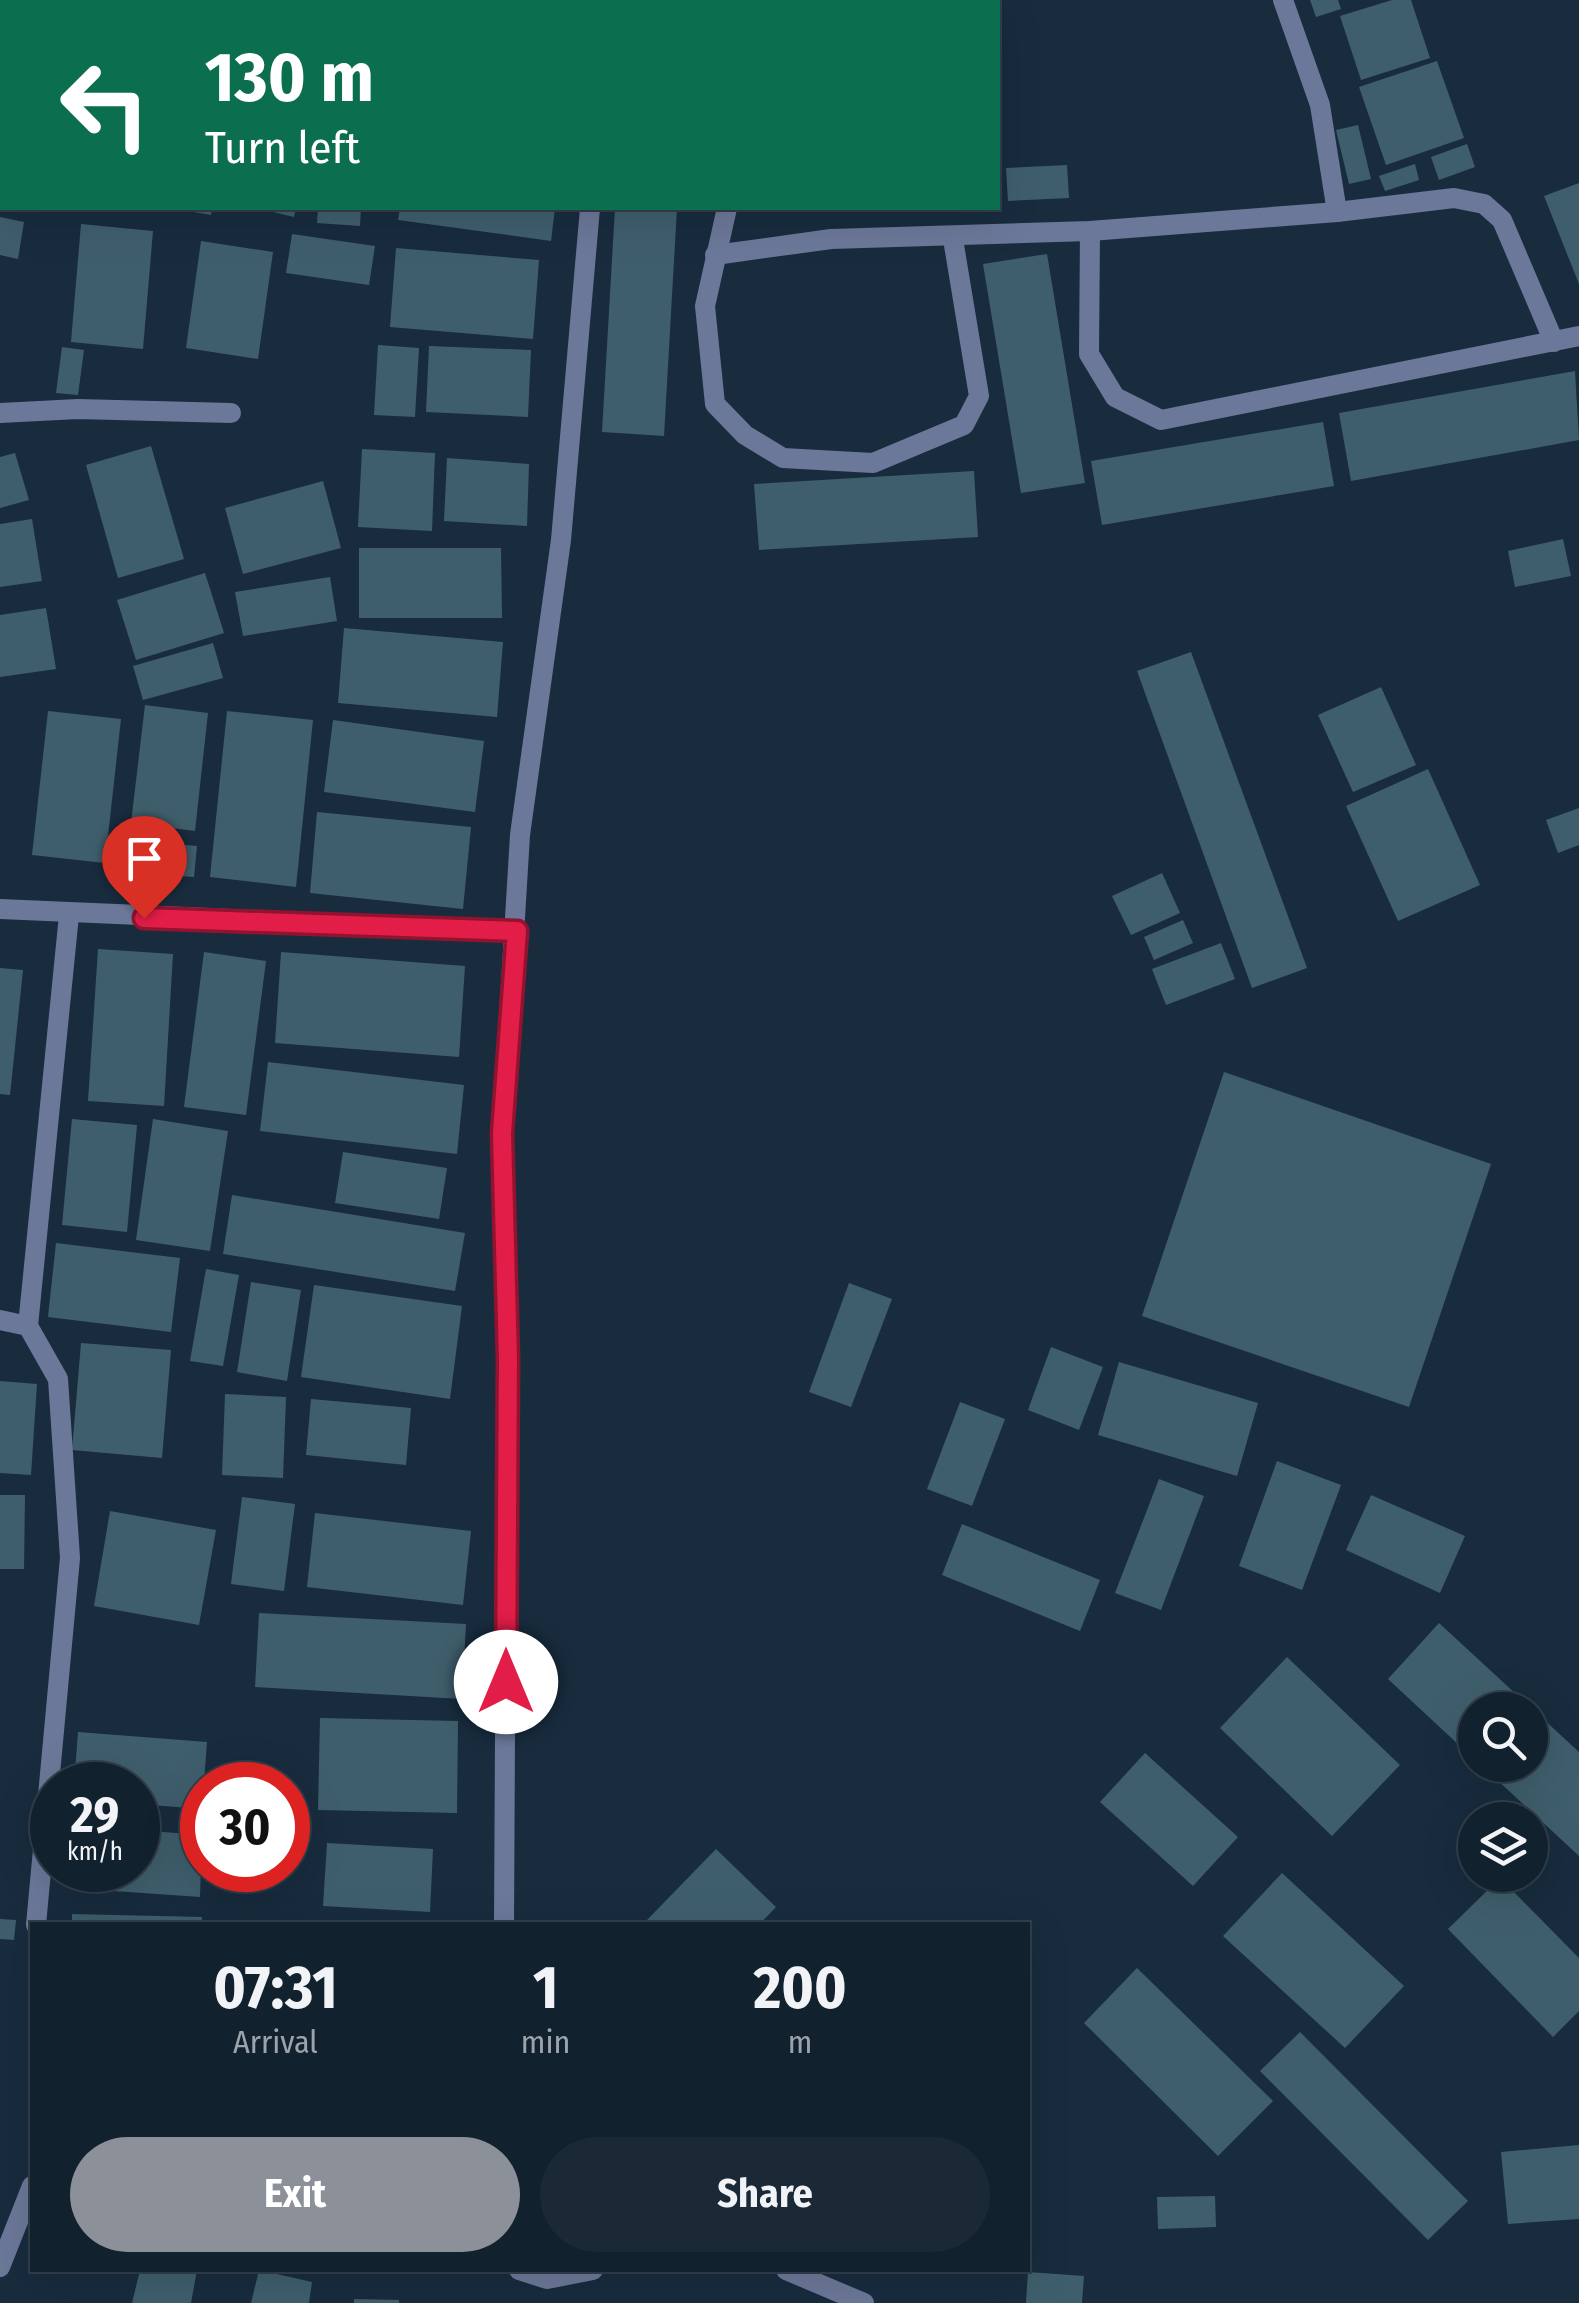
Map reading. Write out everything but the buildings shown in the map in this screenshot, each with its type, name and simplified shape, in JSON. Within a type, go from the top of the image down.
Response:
[{"type":"street","points":[[1283,0],[1320,106],[1338,212]]},
{"type":"street","points":[[715,255],[831,239],[954,239],[1090,231],[1338,212],[1454,198],[1484,204],[1502,220],[1554,342]]},
{"type":"street","points":[[504,1922],[508,1359],[502,1133],[520,835],[560,540],[590,210]]},
{"type":"street","points":[[726,210],[704,306],[716,404],[745,435],[782,458],[873,463],[964,425],[979,396],[954,239]]},
{"type":"street","points":[[1090,231],[1089,354],[1116,397],[1161,420],[1579,336]]},
{"type":"street","points":[[0,412],[97,409],[230,413]]},
{"type":"street","points":[[0,908],[69,915],[517,931]]},
{"type":"street","points":[[36,1922],[70,1558],[58,1379],[28,1326],[69,915]]},
{"type":"street","points":[[0,1320],[28,1326]]},
{"type":"street","points":[[0,2268],[30,2191]]},
{"type":"street","points":[[525,2272],[547,2279],[583,2272]]},
{"type":"street","points":[[791,2272],[864,2303]]},
{"type":"route","points":[[144,918],[517,931],[502,1133],[508,1359],[506,1682]]}]
